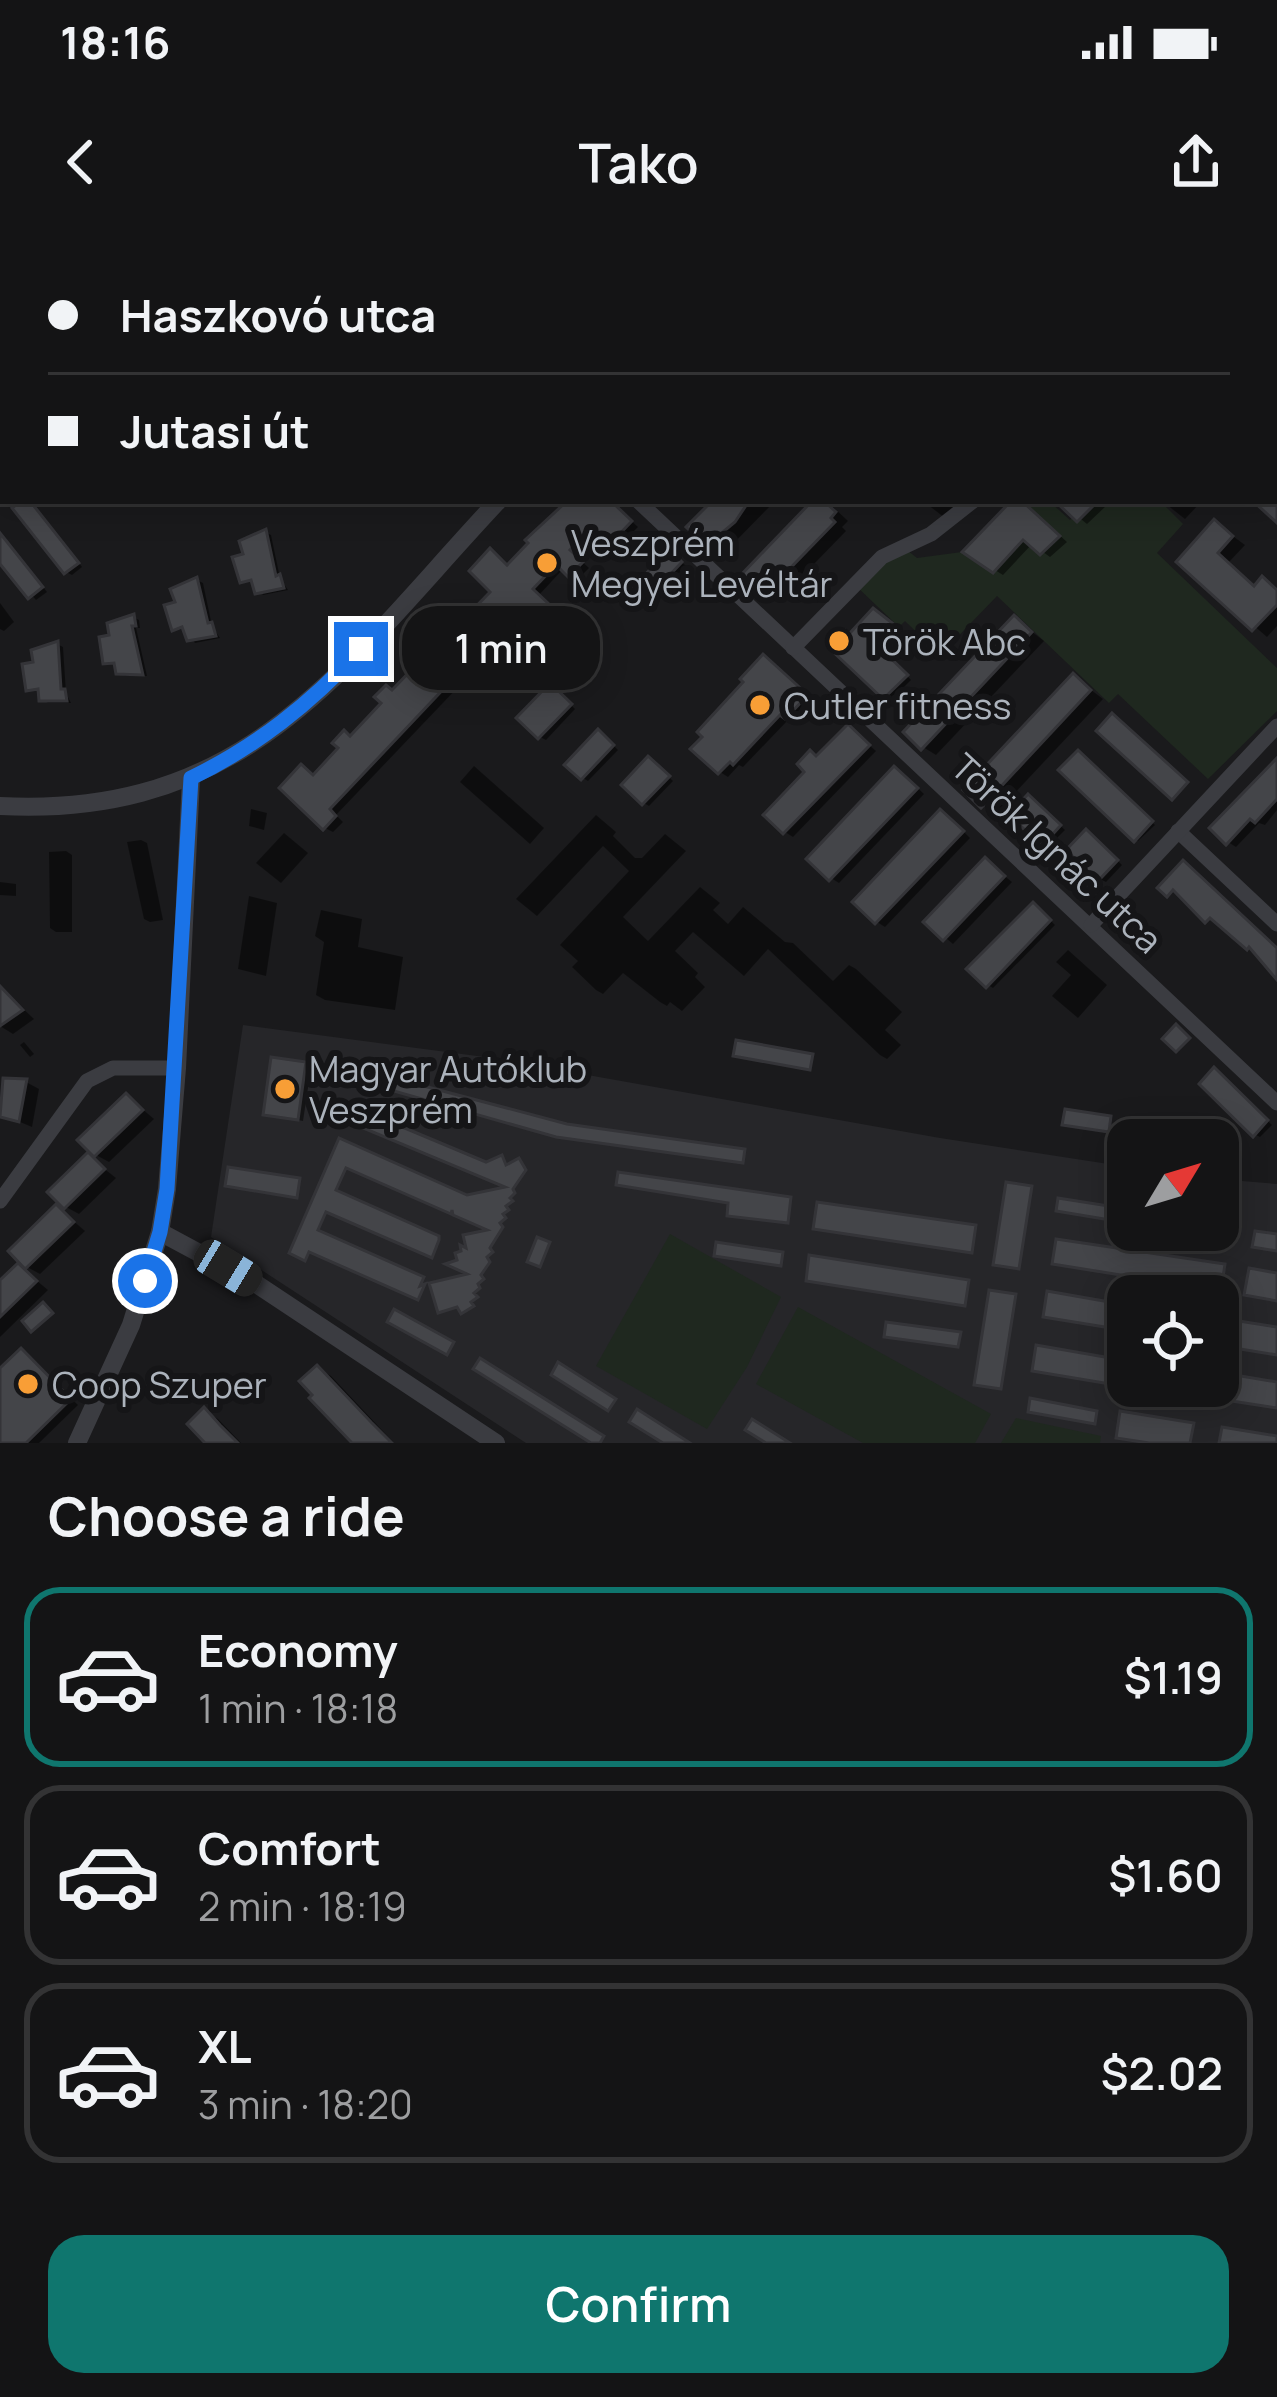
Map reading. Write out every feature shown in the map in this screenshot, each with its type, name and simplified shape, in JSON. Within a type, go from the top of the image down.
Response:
[{"type":"street","points":[[0,806],[77,806],[152,791],[191,778],[263,739],[301,709],[495,504]]},
{"type":"street","name":"Török Ignác utca","points":[[641,504],[1277,1103]]},
{"type":"street","points":[[794,648],[883,557],[931,534],[969,504]]},
{"type":"street","points":[[1091,925],[1277,726]]},
{"type":"street","points":[[77,1443],[130,1325],[160,1232],[177,1068],[191,778]]},
{"type":"street","points":[[1178,831],[1277,924]]},
{"type":"street","points":[[0,1201],[79,1087],[113,1068],[177,1068]]},
{"type":"street","points":[[160,1232],[255,1283],[492,1442]]},
{"type":"shaded area","points":[[1008,504],[1052,504],[1070,520],[1086,504],[1163,504],[1183,524],[1157,553],[1277,668],[1277,711],[1208,779],[1118,694],[1109,703],[997,596],[940,655],[905,621],[899,627],[855,585],[903,547],[917,558],[962,552]]},
{"type":"shaded area","points":[[243,1025],[492,1058],[1107,1164],[1107,1251],[1239,1251],[1239,1181],[1277,1184],[1277,1443],[526,1443],[211,1237]]},
{"type":"shaded area","points":[[670,1234],[781,1297],[747,1367],[707,1429],[596,1366]]},
{"type":"shaded area","points":[[798,1307],[991,1414],[975,1443],[863,1443],[756,1384]]},
{"type":"shaded area","points":[[1016,1418],[1101,1436],[1100,1443],[1001,1443]]},
{"type":"building","points":[[32,504],[79,563],[64,574],[12,508]]},
{"type":"building","name":"Veszprém Megyei Levéltár","points":[[564,504],[614,504],[632,521],[610,544],[592,527],[570,550],[583,562],[568,577],[556,565],[533,589],[550,605],[528,628],[509,610],[475,640],[459,624],[490,592],[469,571],[490,548],[507,565],[528,543],[525,540]]},
{"type":"building","points":[[709,504],[747,504],[735,522],[706,546],[686,527]]},
{"type":"building","points":[[809,504],[827,504],[836,512],[831,518],[835,522],[766,593],[763,590],[757,597],[738,578]]},
{"type":"building","points":[[1008,504],[1025,504],[1060,536],[1040,555],[1023,540],[993,573],[962,552]]},
{"type":"building","points":[[1058,504],[1095,504],[1077,522]]},
{"type":"building","points":[[1256,504],[1277,504],[1277,523]]},
{"type":"building","points":[[1214,519],[1233,536],[1218,553],[1254,586],[1262,576],[1277,590],[1277,605],[1252,631],[1176,562]]},
{"type":"building","points":[[266,529],[276,576],[280,574],[284,588],[255,594],[251,580],[240,583],[232,557],[243,554],[239,541]]},
{"type":"building","points":[[0,533],[43,587],[28,599],[0,564]]},
{"type":"building","points":[[669,549],[682,562],[643,603],[630,591]]},
{"type":"building","points":[[197,577],[208,623],[212,622],[216,636],[187,641],[182,627],[172,631],[164,605],[175,602],[170,589]]},
{"type":"building","points":[[873,608],[896,626],[878,646],[908,675],[883,699],[829,648]]},
{"type":"building","points":[[134,614],[136,626],[132,626],[143,675],[116,674],[114,663],[103,664],[99,637],[109,635],[107,623]]},
{"type":"building","points":[[1014,615],[1032,632],[921,750],[903,732]]},
{"type":"building","points":[[429,628],[474,670],[458,686],[452,680],[330,809],[336,816],[323,830],[279,788],[301,764],[313,775],[338,748],[332,743],[344,730],[350,736],[381,703],[374,697],[386,685],[392,690],[417,664],[405,653]]},
{"type":"building","points":[[58,641],[61,689],[67,701],[39,701],[38,689],[26,691],[22,664],[33,662],[31,650]]},
{"type":"building","name":"Cutler fitness","points":[[763,654],[808,695],[718,774],[690,749],[702,737],[697,732]]},
{"type":"building","points":[[1073,673],[1091,690],[981,808],[963,790]]},
{"type":"building","points":[[550,683],[572,704],[538,739],[516,718]]},
{"type":"building","points":[[1112,713],[1188,782],[1172,800],[1096,731]]},
{"type":"building","points":[[848,724],[870,745],[783,834],[763,815],[804,772],[797,764],[810,750],[816,756]]},
{"type":"building","points":[[598,729],[614,745],[581,780],[564,765]]},
{"type":"building","points":[[1078,750],[1153,821],[1134,842],[1058,770]]},
{"type":"building","points":[[648,756],[670,776],[642,805],[621,785]]},
{"type":"building","points":[[1277,758],[1277,799],[1226,845],[1209,828]]},
{"type":"building","points":[[894,766],[918,788],[829,881],[806,859]]},
{"type":"building","points":[[1028,794],[1061,825],[1042,846],[1009,815]]},
{"type":"building","points":[[940,809],[964,831],[875,924],[852,902]]},
{"type":"building","points":[[1086,829],[1118,860],[1098,881],[1066,850]]},
{"type":"building","points":[[985,857],[1005,876],[943,941],[923,922]]},
{"type":"building","points":[[1183,860],[1277,948],[1277,980],[1249,947],[1247,950],[1210,918],[1205,923],[1173,890],[1167,897],[1157,888]]},
{"type":"building","points":[[1033,902],[1051,920],[986,988],[966,969]]},
{"type":"building","points":[[0,986],[23,1010],[0,1026]]},
{"type":"building","points":[[1176,1024],[1190,1038],[1176,1052],[1162,1039]]},
{"type":"building","points":[[736,1040],[813,1054],[810,1070],[733,1056]]},
{"type":"building","name":"Magyar Autóklub Veszprém","points":[[271,1057],[306,1062],[298,1120],[263,1115]]},
{"type":"building","points":[[345,1065],[567,1124],[745,1149],[743,1163],[556,1137],[341,1076]]},
{"type":"building","points":[[1214,1067],[1268,1120],[1253,1137],[1199,1084]]},
{"type":"building","points":[[3,1078],[27,1079],[19,1122],[0,1117]]},
{"type":"building","points":[[126,1093],[143,1110],[94,1157],[77,1140]]},
{"type":"building","points":[[357,1108],[486,1162],[502,1155],[506,1165],[519,1158],[526,1170],[513,1189],[513,1201],[506,1206],[503,1227],[481,1275],[484,1279],[474,1293],[478,1297],[471,1302],[474,1306],[461,1314],[457,1307],[438,1313],[429,1283],[467,1274],[445,1264],[457,1260],[460,1245],[466,1248],[463,1235],[487,1230],[453,1215],[452,1210],[451,1214],[346,1168],[336,1190],[439,1236],[432,1258],[326,1212],[318,1230],[424,1277],[418,1300],[309,1252],[305,1261],[289,1253],[339,1138],[467,1195],[505,1187],[351,1123]]},
{"type":"building","points":[[1065,1109],[1111,1116],[1107,1132],[1062,1125]]},
{"type":"building","points":[[88,1152],[105,1169],[64,1209],[47,1192]]},
{"type":"building","points":[[228,1167],[300,1178],[297,1198],[225,1186]]},
{"type":"building","points":[[618,1172],[791,1197],[788,1223],[727,1216],[728,1203],[616,1185]]},
{"type":"building","points":[[1006,1182],[1032,1186],[1019,1269],[993,1265]]},
{"type":"building","points":[[1058,1198],[1107,1206],[1107,1220],[1056,1211]]},
{"type":"building","points":[[817,1202],[976,1225],[972,1253],[813,1229]]},
{"type":"building","points":[[56,1204],[74,1222],[25,1269],[8,1251]]},
{"type":"building","points":[[1255,1231],[1277,1234],[1277,1251],[1252,1247]]},
{"type":"building","points":[[537,1237],[550,1242],[540,1267],[527,1262]]},
{"type":"building","points":[[1056,1239],[1107,1247],[1107,1251],[1225,1264],[1223,1275],[1121,1275],[1052,1264]]},
{"type":"building","points":[[716,1242],[783,1252],[781,1266],[714,1256]]},
{"type":"building","points":[[809,1255],[969,1280],[965,1306],[806,1281]]},
{"type":"building","points":[[18,1263],[37,1281],[0,1317],[0,1280]]},
{"type":"building","points":[[1249,1268],[1277,1273],[1277,1301],[1244,1295]]},
{"type":"building","points":[[989,1290],[1016,1294],[1001,1389],[974,1385]]},
{"type":"building","points":[[1047,1291],[1107,1302],[1107,1327],[1043,1317]]},
{"type":"building","points":[[43,1302],[53,1313],[31,1332],[22,1321]]},
{"type":"building","points":[[394,1309],[454,1342],[447,1355],[387,1322]]},
{"type":"building","points":[[1239,1321],[1277,1327],[1277,1355],[1239,1349]]},
{"type":"building","points":[[886,1322],[961,1332],[958,1347],[884,1337]]},
{"type":"building","points":[[1036,1345],[1107,1357],[1107,1384],[1032,1371]]},
{"type":"building","name":"Coop Szuper","points":[[21,1348],[71,1399],[26,1443],[0,1443],[0,1368]]},
{"type":"building","points":[[480,1358],[604,1436],[600,1443],[591,1443],[473,1369]]},
{"type":"building","points":[[558,1362],[616,1399],[608,1411],[551,1375]]},
{"type":"building","points":[[317,1365],[392,1443],[352,1443],[299,1381]]},
{"type":"building","points":[[1239,1376],[1277,1382],[1277,1408],[1239,1402]]},
{"type":"building","points":[[1030,1398],[1097,1411],[1095,1424],[1028,1412]]},
{"type":"building","points":[[204,1407],[238,1443],[205,1443],[187,1424]]},
{"type":"building","points":[[637,1409],[690,1443],[663,1443],[629,1422]]},
{"type":"building","points":[[1120,1411],[1194,1423],[1190,1443],[1116,1438]]},
{"type":"building","points":[[752,1419],[790,1443],[766,1443],[745,1430]]},
{"type":"building","points":[[1222,1427],[1277,1436],[1277,1443],[1219,1443]]},
{"type":"place","name":"Veszprém Megyei Levéltár","points":[[547,563]]},
{"type":"place","name":"Török Abc","points":[[839,641]]},
{"type":"place","name":"Cutler fitness","points":[[760,705]]},
{"type":"place","name":"Magyar Autóklub Veszprém","points":[[285,1089]]},
{"type":"place","name":"Coop Szuper","points":[[28,1384]]},
{"type":"route","points":[[145,1281],[167,1189],[191,778],[263,739],[301,709],[361,649]]}]
